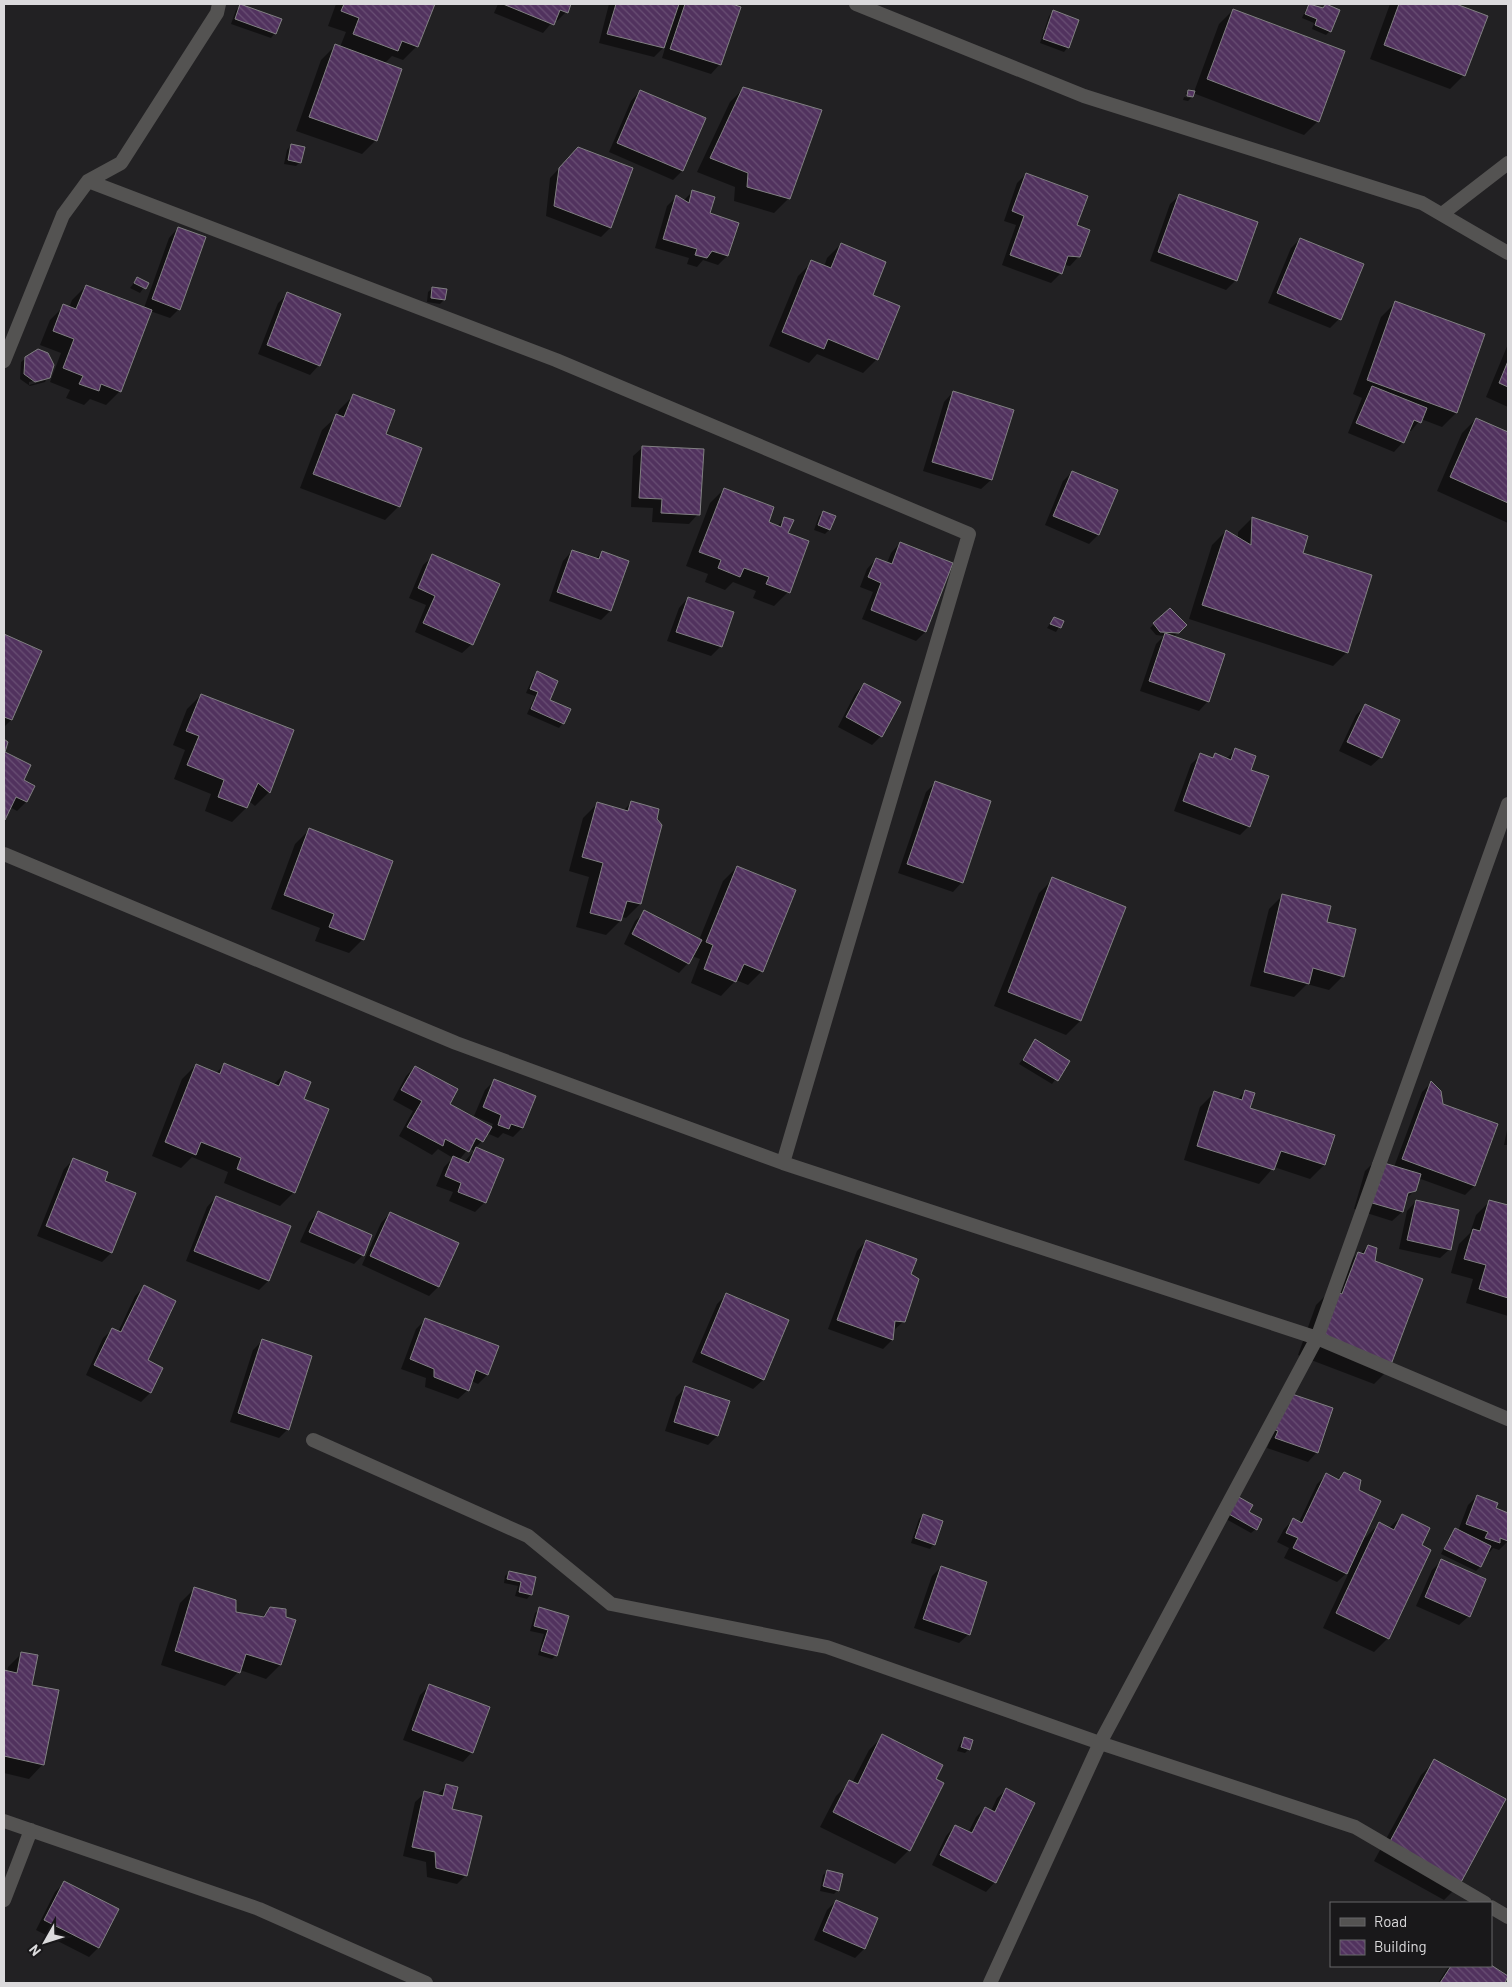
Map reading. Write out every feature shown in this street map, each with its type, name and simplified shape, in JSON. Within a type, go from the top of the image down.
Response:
[{"type":"street","points":[[4,361],[63,215],[88,181],[121,163],[217,14],[219,4]]},
{"type":"street","points":[[856,4],[1084,96],[1422,203],[1508,252]]},
{"type":"street","points":[[1442,214],[1508,163]]},
{"type":"street","points":[[88,181],[556,360],[969,534],[783,1163]]},
{"type":"street","points":[[990,1983],[1100,1743],[1317,1338],[1508,804]]},
{"type":"street","points":[[4,854],[456,1043],[783,1163],[1317,1338],[1508,1418]]},
{"type":"street","points":[[313,1440],[528,1536],[611,1604],[827,1647],[1100,1743],[1355,1827],[1483,1902]]},
{"type":"street","points":[[4,1821],[259,1909],[426,1983]]},
{"type":"street","points":[[4,1900],[31,1830]]},
{"type":"street","points":[[1492,1908],[1508,1917]]},
{"type":"building","points":[[240,4],[282,19],[276,34],[235,19]]},
{"type":"building","points":[[344,4],[435,4],[418,47],[402,41],[398,51],[353,34],[359,18],[341,11]]},
{"type":"building","points":[[503,4],[571,4],[568,13],[560,10],[554,25]]},
{"type":"building","points":[[616,4],[679,4],[664,48],[607,34]]},
{"type":"building","points":[[685,4],[732,4],[741,7],[721,65],[670,49]]},
{"type":"building","points":[[1309,4],[1323,8],[1326,4],[1340,10],[1331,32],[1315,25],[1317,19],[1305,14]]},
{"type":"building","points":[[1399,4],[1456,4],[1488,16],[1465,76],[1384,45]]},
{"type":"building","points":[[1233,9],[1345,51],[1319,122],[1207,79]]},
{"type":"building","points":[[1053,10],[1079,20],[1069,48],[1043,39]]},
{"type":"building","points":[[335,44],[402,69],[377,141],[309,117]]},
{"type":"building","points":[[743,87],[822,110],[790,199],[747,187],[748,173],[710,158]]},
{"type":"building","points":[[640,90],[706,118],[683,171],[617,143]]},
{"type":"building","points":[[1188,90],[1195,91],[1193,97],[1187,96]]},
{"type":"building","points":[[291,144],[305,147],[301,163],[288,160]]},
{"type":"building","points":[[578,147],[633,168],[611,228],[554,206],[559,168]]},
{"type":"building","points":[[1026,173],[1088,196],[1077,225],[1090,230],[1080,257],[1068,256],[1062,274],[1010,255],[1024,216],[1012,211]]},
{"type":"building","points":[[692,190],[715,197],[710,213],[739,223],[728,256],[712,251],[707,258],[695,255],[697,249],[663,239],[676,195],[689,203]]},
{"type":"building","points":[[1179,194],[1258,222],[1237,281],[1158,252]]},
{"type":"building","points":[[178,227],[206,237],[180,310],[152,299]]},
{"type":"building","points":[[1300,238],[1364,264],[1341,320],[1277,293]]},
{"type":"building","points":[[841,243],[886,262],[873,295],[900,306],[878,360],[828,339],[824,349],[782,332],[811,260],[831,268]]},
{"type":"building","points":[[137,277],[149,283],[146,289],[134,283]]},
{"type":"building","points":[[86,285],[152,310],[121,392],[101,384],[99,391],[79,384],[83,376],[63,368],[74,339],[53,331],[63,304],[76,309]]},
{"type":"building","points":[[432,287],[447,289],[445,300],[431,298]]},
{"type":"building","points":[[287,292],[341,314],[320,366],[267,345]]},
{"type":"building","points":[[1395,301],[1485,334],[1457,413],[1367,380]]},
{"type":"building","points":[[38,349],[48,353],[54,365],[50,378],[35,382],[24,374],[25,357]]},
{"type":"building","points":[[1508,361],[1508,387],[1499,383]]},
{"type":"building","points":[[1372,386],[1427,408],[1421,423],[1414,420],[1404,443],[1356,423]]},
{"type":"building","points":[[953,391],[1014,410],[992,480],[932,462]]},
{"type":"building","points":[[353,394],[395,410],[386,434],[422,448],[400,507],[313,474],[336,414],[344,417]]},
{"type":"building","points":[[1476,418],[1508,432],[1508,503],[1450,477]]},
{"type":"building","points":[[642,446],[704,449],[700,515],[661,513],[662,499],[639,498]]},
{"type":"building","points":[[1072,471],[1118,490],[1099,535],[1053,516]]},
{"type":"building","points":[[724,488],[774,507],[769,522],[781,527],[784,517],[794,520],[788,533],[809,541],[790,593],[766,584],[769,577],[744,568],[740,577],[718,568],[721,560],[699,552]]},
{"type":"building","points":[[823,511],[836,516],[830,530],[818,525]]},
{"type":"building","points":[[1252,517],[1308,536],[1303,553],[1372,575],[1348,653],[1202,605],[1226,530],[1251,545]]},
{"type":"building","points":[[900,542],[953,563],[926,632],[871,610],[881,583],[868,577],[876,558],[892,564]]},
{"type":"building","points":[[572,550],[599,559],[602,551],[629,561],[611,611],[557,592]]},
{"type":"building","points":[[432,554],[500,584],[473,645],[423,623],[435,596],[418,588]]},
{"type":"building","points":[[688,597],[734,612],[722,647],[676,632]]},
{"type":"building","points":[[1170,608],[1187,625],[1179,633],[1160,632],[1153,623]]},
{"type":"building","points":[[1054,617],[1064,621],[1061,628],[1050,624]]},
{"type":"building","points":[[1165,633],[1225,654],[1209,702],[1149,681]]},
{"type":"building","points":[[4,634],[42,651],[12,720],[4,717]]},
{"type":"building","points":[[537,671],[558,681],[550,700],[571,709],[564,724],[531,709],[538,692],[530,689]]},
{"type":"building","points":[[864,683],[901,702],[882,737],[846,717]]},
{"type":"building","points":[[201,694],[294,730],[270,793],[258,783],[247,808],[218,797],[224,780],[187,765],[199,736],[186,731]]},
{"type":"building","points":[[1365,704],[1400,720],[1382,758],[1347,742]]},
{"type":"building","points":[[4,739],[8,742],[5,752],[31,765],[24,780],[35,786],[27,802],[16,797],[5,820]]},
{"type":"building","points":[[1235,748],[1256,756],[1251,770],[1269,776],[1250,827],[1183,801],[1200,753],[1213,758],[1215,753],[1231,760]]},
{"type":"building","points":[[935,781],[991,801],[963,883],[907,864]]},
{"type":"building","points":[[631,801],[659,809],[657,819],[662,825],[641,904],[627,901],[621,921],[590,913],[603,863],[582,857],[597,802],[628,811]]},
{"type":"building","points":[[309,828],[393,861],[364,940],[329,927],[334,914],[284,895]]},
{"type":"building","points":[[737,866],[796,890],[763,972],[744,964],[736,982],[704,969],[713,945],[706,942]]},
{"type":"building","points":[[1052,877],[1126,907],[1081,1021],[1008,992]]},
{"type":"building","points":[[1282,894],[1331,906],[1327,922],[1356,929],[1344,977],[1313,968],[1309,984],[1264,972]]},
{"type":"building","points":[[644,910],[702,940],[689,964],[632,934]]},
{"type":"building","points":[[1035,1039],[1070,1061],[1058,1081],[1023,1060]]},
{"type":"building","points":[[224,1063],[279,1086],[285,1071],[311,1082],[304,1099],[329,1109],[295,1193],[237,1169],[241,1158],[201,1142],[196,1155],[165,1142],[196,1064],[220,1074]]},
{"type":"building","points":[[415,1066],[458,1089],[450,1104],[492,1127],[483,1142],[476,1138],[469,1152],[445,1139],[443,1146],[407,1127],[422,1101],[401,1090]]},
{"type":"building","points":[[494,1079],[536,1096],[523,1128],[511,1124],[509,1129],[498,1125],[501,1115],[483,1107]]},
{"type":"building","points":[[1431,1081],[1441,1091],[1443,1104],[1498,1124],[1475,1186],[1402,1159]]},
{"type":"building","points":[[1245,1090],[1255,1093],[1250,1108],[1335,1135],[1325,1165],[1281,1151],[1274,1170],[1197,1146],[1214,1091],[1242,1100]]},
{"type":"building","points":[[476,1147],[504,1159],[486,1203],[458,1192],[461,1183],[445,1176],[453,1156],[469,1163]]},
{"type":"building","points":[[73,1158],[108,1172],[105,1181],[136,1193],[112,1253],[46,1226]]},
{"type":"building","points":[[1374,1160],[1421,1174],[1416,1191],[1408,1193],[1403,1212],[1362,1200]]},
{"type":"building","points":[[216,1196],[291,1226],[269,1281],[194,1251]]},
{"type":"building","points":[[1416,1200],[1459,1210],[1451,1250],[1407,1240]]},
{"type":"building","points":[[1489,1200],[1508,1205],[1508,1298],[1479,1289],[1486,1265],[1464,1259],[1473,1229],[1480,1231]]},
{"type":"building","points":[[318,1211],[372,1235],[364,1256],[309,1232]]},
{"type":"building","points":[[390,1212],[459,1243],[439,1287],[370,1256]]},
{"type":"building","points":[[866,1240],[917,1259],[911,1274],[919,1279],[905,1322],[895,1321],[893,1340],[837,1320]]},
{"type":"building","points":[[1368,1245],[1377,1248],[1375,1261],[1423,1279],[1389,1370],[1311,1341],[1330,1290],[1342,1294],[1358,1252],[1364,1254]]},
{"type":"building","points":[[144,1285],[176,1301],[148,1360],[163,1368],[151,1393],[94,1365],[112,1328],[121,1332]]},
{"type":"building","points":[[726,1293],[789,1320],[764,1380],[701,1353]]},
{"type":"building","points":[[425,1318],[499,1346],[488,1375],[476,1370],[469,1391],[434,1377],[434,1369],[410,1359]]},
{"type":"building","points":[[262,1339],[312,1356],[289,1430],[238,1413]]},
{"type":"building","points":[[685,1386],[730,1401],[718,1436],[674,1422]]},
{"type":"building","points":[[1289,1393],[1333,1408],[1318,1453],[1275,1438],[1278,1431],[1268,1427]]},
{"type":"building","points":[[1344,1472],[1361,1480],[1359,1490],[1381,1501],[1347,1574],[1293,1548],[1298,1538],[1286,1533],[1293,1518],[1302,1523],[1326,1473],[1339,1480]]},
{"type":"building","points":[[1230,1492],[1253,1505],[1249,1512],[1262,1519],[1257,1530],[1220,1509]]},
{"type":"building","points":[[1477,1495],[1498,1503],[1496,1508],[1508,1513],[1508,1541],[1500,1538],[1500,1543],[1485,1538],[1488,1532],[1466,1524]]},
{"type":"building","points":[[923,1514],[943,1521],[935,1545],[915,1538]]},
{"type":"building","points":[[1402,1514],[1430,1528],[1422,1545],[1431,1550],[1389,1639],[1336,1613],[1379,1522],[1394,1530]]},
{"type":"building","points":[[1455,1528],[1491,1546],[1481,1567],[1444,1549]]},
{"type":"building","points":[[1441,1559],[1486,1579],[1470,1617],[1425,1597]]},
{"type":"building","points":[[941,1566],[987,1582],[970,1635],[923,1619]]},
{"type":"building","points":[[509,1571],[536,1577],[532,1595],[519,1592],[521,1582],[507,1579]]},
{"type":"building","points":[[194,1587],[236,1600],[236,1612],[264,1617],[270,1607],[286,1609],[286,1617],[296,1620],[281,1665],[246,1654],[240,1673],[175,1651]]},
{"type":"building","points":[[539,1607],[569,1616],[557,1656],[541,1651],[548,1630],[534,1626]]},
{"type":"building","points":[[21,1652],[38,1655],[32,1685],[59,1690],[44,1765],[4,1756],[4,1670],[17,1673]]},
{"type":"building","points":[[429,1684],[490,1707],[473,1753],[412,1730]]},
{"type":"building","points":[[882,1734],[943,1765],[936,1779],[944,1783],[910,1851],[833,1812],[849,1780],[858,1784]]},
{"type":"building","points":[[964,1737],[973,1740],[970,1750],[961,1747]]},
{"type":"building","points":[[1434,1759],[1506,1799],[1459,1886],[1387,1847]]},
{"type":"building","points":[[446,1784],[458,1787],[452,1809],[482,1816],[467,1876],[436,1868],[435,1852],[412,1847],[424,1791],[443,1796]]},
{"type":"building","points":[[1006,1788],[1035,1803],[996,1883],[940,1855],[955,1825],[972,1833],[985,1807],[995,1812]]},
{"type":"building","points":[[827,1870],[843,1874],[839,1891],[823,1886]]},
{"type":"building","points":[[64,1881],[119,1909],[99,1948],[44,1920]]},
{"type":"building","points":[[836,1900],[878,1918],[865,1949],[823,1931]]},
{"type":"building","points":[[1492,1966],[1508,1976],[1505,1983],[1440,1983],[1450,1967]]}]
